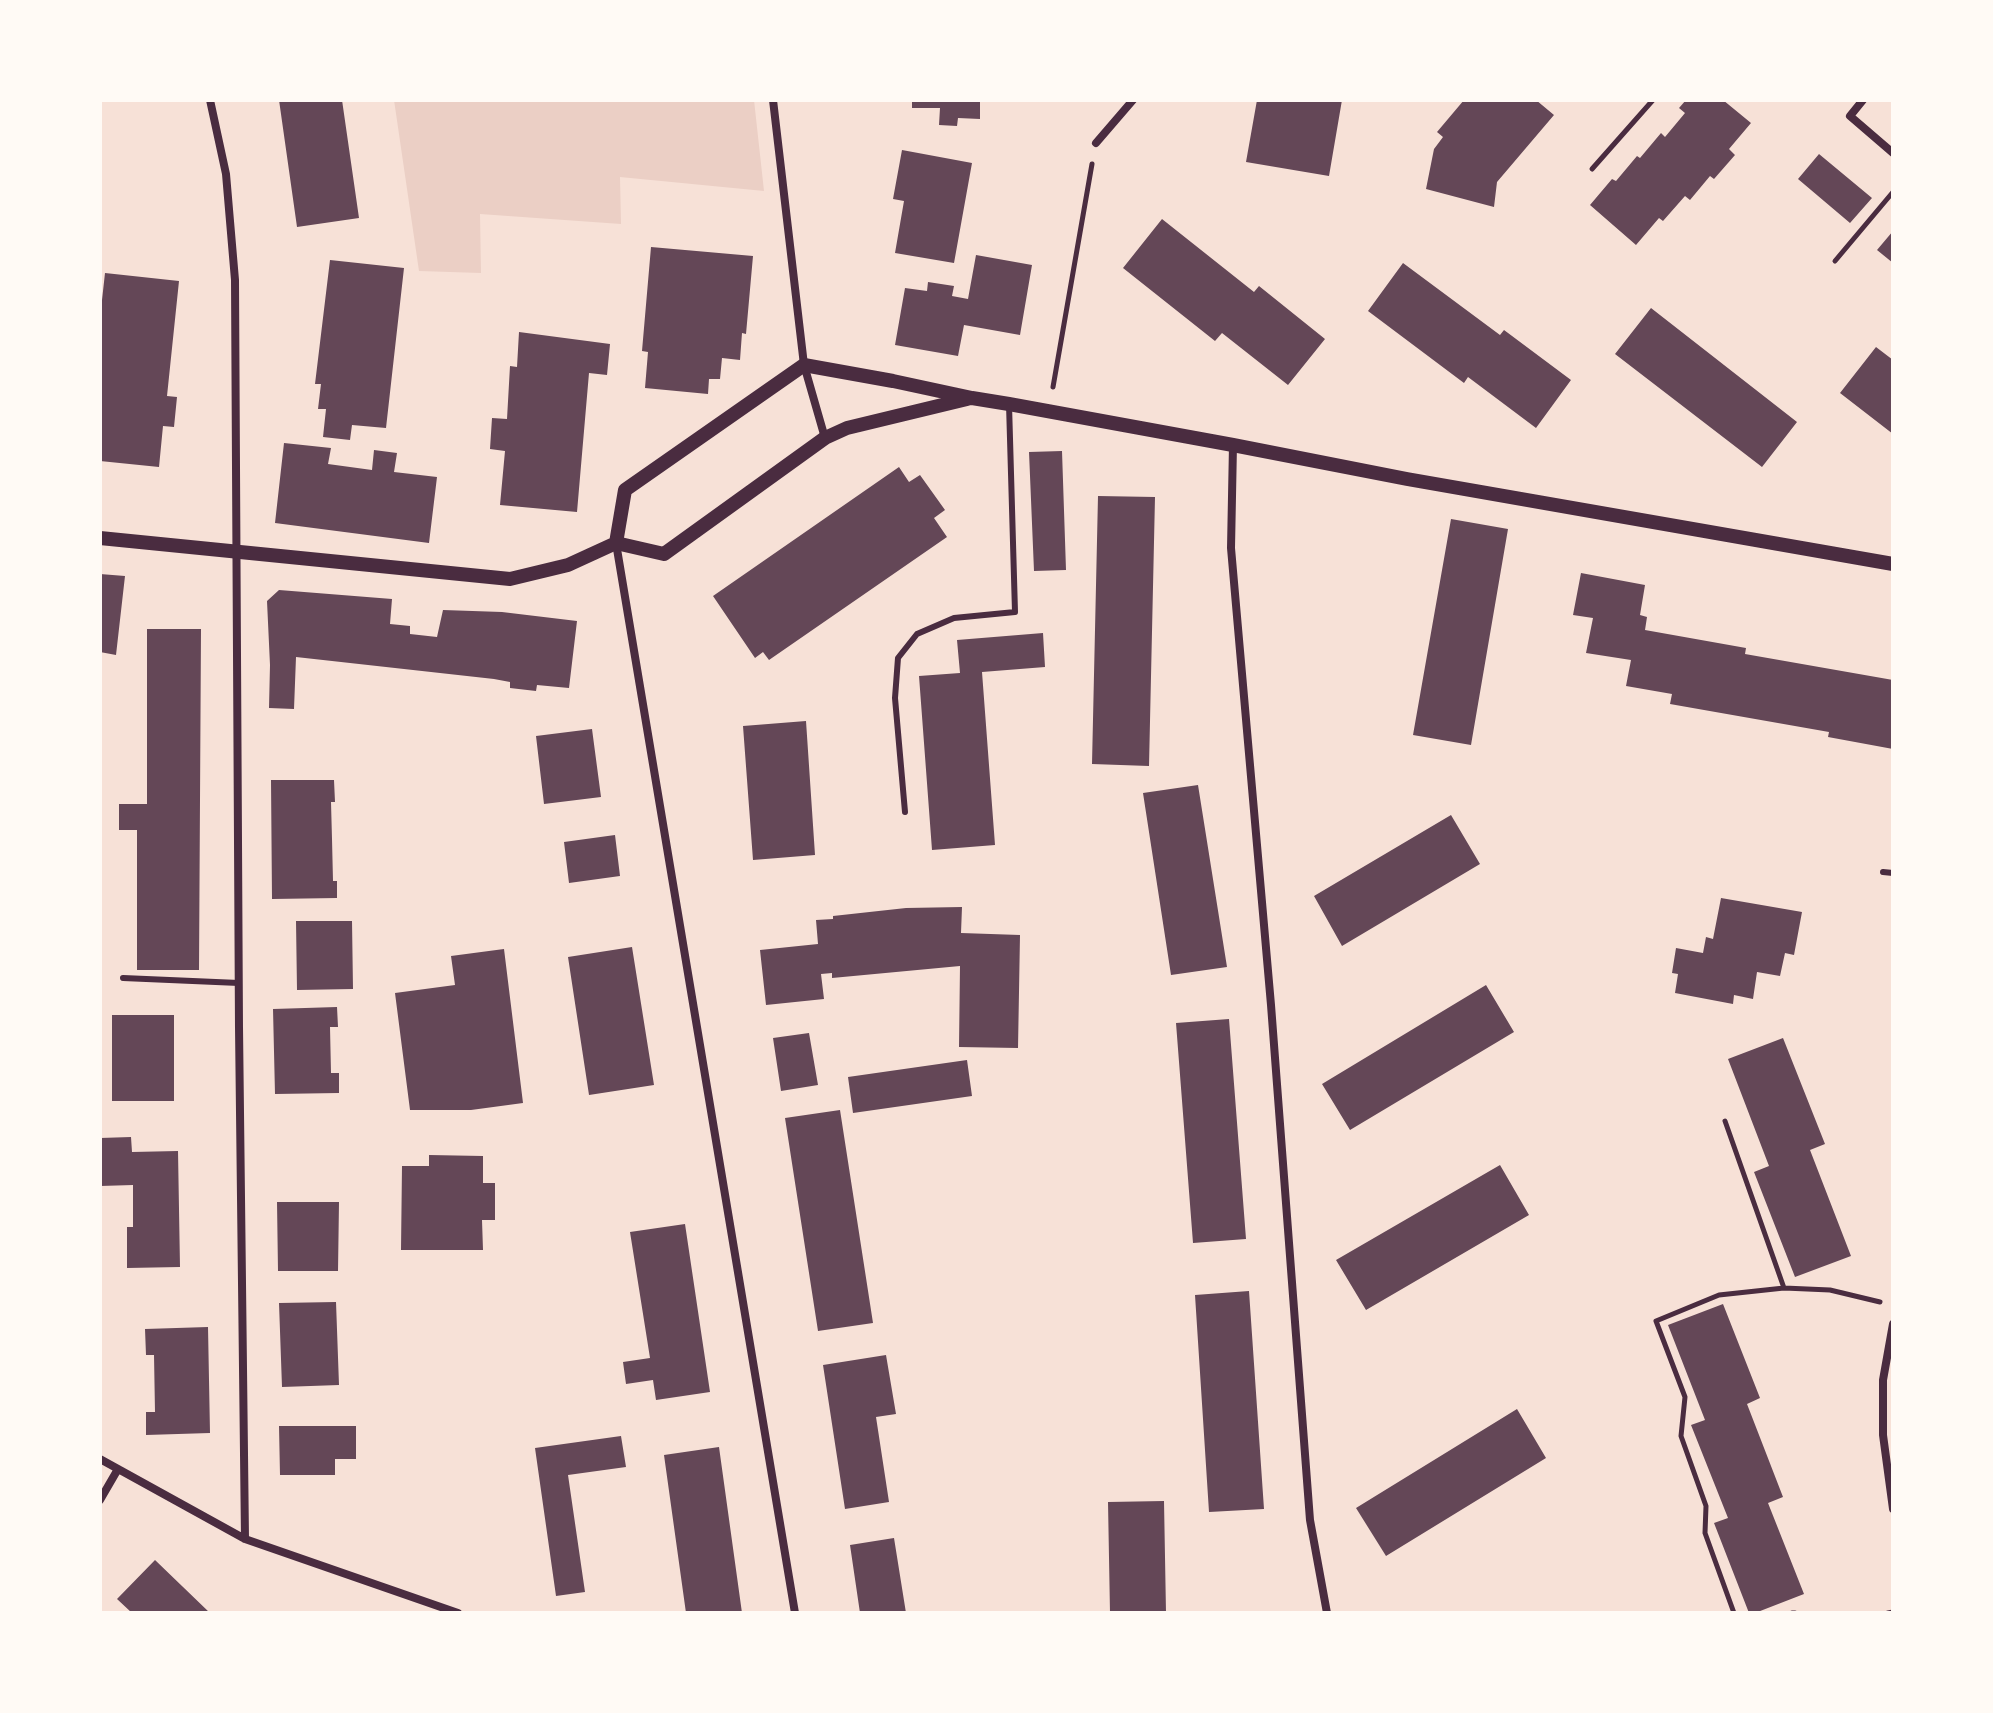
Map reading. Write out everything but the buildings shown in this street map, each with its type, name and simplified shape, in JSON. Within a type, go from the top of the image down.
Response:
[{"type":"street","points":[[210,100],[226,174],[235,280],[245,1539]]},
{"type":"street","points":[[773,100],[804,365],[825,438]]},
{"type":"street","points":[[1096,143],[1133,100]]},
{"type":"street","points":[[1863,100],[1850,116],[1893,153]]},
{"type":"street","points":[[795,1613],[616,543],[625,490],[804,365],[1407,479],[1893,564]]},
{"type":"street","points":[[100,538],[510,579],[568,565],[616,543],[664,554],[825,438],[847,428],[972,398]]},
{"type":"street","points":[[1233,445],[1231,548],[1271,1005],[1310,1520],[1327,1613]]},
{"type":"street","points":[[1893,1324],[1883,1380],[1883,1435],[1893,1509]]},
{"type":"street","points":[[100,1459],[245,1539],[458,1613]]},
{"type":"street","points":[[100,1500],[118,1469]]},
{"type":"lane","points":[[905,812],[895,698],[898,658],[917,634],[954,618],[1015,612],[1009,404]]},
{"type":"lane","points":[[1883,872],[1893,873]]},
{"type":"lane","points":[[123,978],[239,983]]},
{"type":"path","points":[[1592,169],[1653,100]]},
{"type":"path","points":[[1049,411],[1096,143]]},
{"type":"path","points":[[1835,261],[1893,192]]},
{"type":"path","points":[[1725,1121],[1784,1288]]},
{"type":"path","points":[[1734,1613],[1705,1533],[1706,1506],[1681,1436],[1685,1397],[1656,1321],[1719,1295],[1784,1288],[1830,1290],[1893,1305]]},
{"type":"shaded area","points":[[394,100],[754,100],[764,191],[620,177],[621,224],[480,214],[481,273],[419,271]]}]
